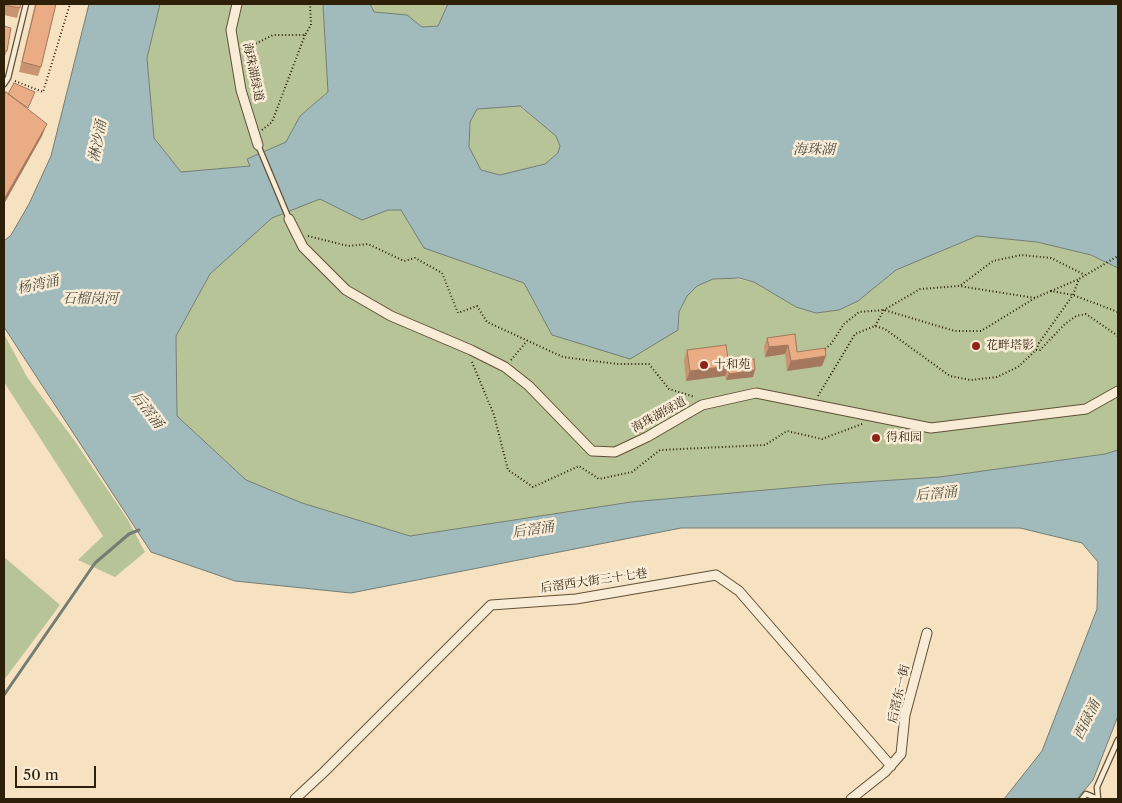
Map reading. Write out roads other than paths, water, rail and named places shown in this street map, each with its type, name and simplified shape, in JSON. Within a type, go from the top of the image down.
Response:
[{"type":"street","name":"海珠湖绿道","points":[[237,4],[231,30],[241,90],[257,141]]},
{"type":"street","name":"海珠湖绿道","points":[[289,219],[303,247],[346,290],[391,316],[471,350],[505,367],[529,386],[592,451],[615,452],[647,437],[702,405],[756,393],[931,428],[1086,410],[1118,391]]},
{"type":"street","name":"后滘西大街三十七巷","points":[[295,799],[491,605],[576,599],[716,575],[739,591],[891,766]]},
{"type":"street","name":"后滘东一街","points":[[851,799],[891,766],[901,754],[905,715],[927,633]]},
{"type":"lane","points":[[4,84],[8,78],[26,4]]},
{"type":"lane","points":[[257,141],[289,219]]},
{"type":"lane","points":[[1082,799],[1086,794],[1098,799],[1097,787],[1118,740]]},
{"type":"water","name":"海珠湖","points":[[89,4],[160,4],[147,58],[154,138],[181,172],[250,166],[247,159],[286,142],[300,116],[328,92],[323,4],[370,4],[374,12],[407,15],[422,27],[438,26],[448,4],[1118,4],[1118,268],[1091,255],[1037,242],[977,236],[896,270],[858,301],[839,310],[816,313],[796,307],[754,282],[739,278],[713,279],[697,286],[687,296],[679,312],[678,330],[630,359],[552,335],[524,283],[424,248],[401,210],[388,210],[362,220],[320,199],[272,218],[210,274],[176,336],[177,416],[246,480],[302,503],[410,536],[631,502],[833,484],[940,477],[1105,454],[1118,450],[1118,716],[1093,780],[1077,799],[1004,799],[1042,751],[1097,609],[1098,562],[1082,543],[1020,528],[681,528],[351,593],[235,581],[151,552],[4,327],[4,241],[11,235],[29,204],[51,156]],"holes":[[[520,106],[556,136],[560,146],[558,153],[545,164],[500,175],[481,170],[469,147],[470,122],[477,109]]]},
{"type":"waterway","points":[[4,695],[95,563],[129,534],[139,530]]},
{"type":"place","name":"花畔塔影","points":[[976,346]]},
{"type":"place","name":"十和苑","points":[[704,365]]},
{"type":"place","name":"得和园","points":[[876,438]]},
{"type":"water label","name":"淋沙涌","points":[[98,141]]},
{"type":"water label","name":"杨湾涌","points":[[38,285]]},
{"type":"water label","name":"石榴岗河","points":[[90,299]]},
{"type":"water label","name":"后滘涌","points":[[147,410]]},
{"type":"water label","name":"后滘涌","points":[[936,494]]},
{"type":"water label","name":"后滘涌","points":[[533,530]]},
{"type":"water label","name":"西碌涌","points":[[1087,720]]}]
